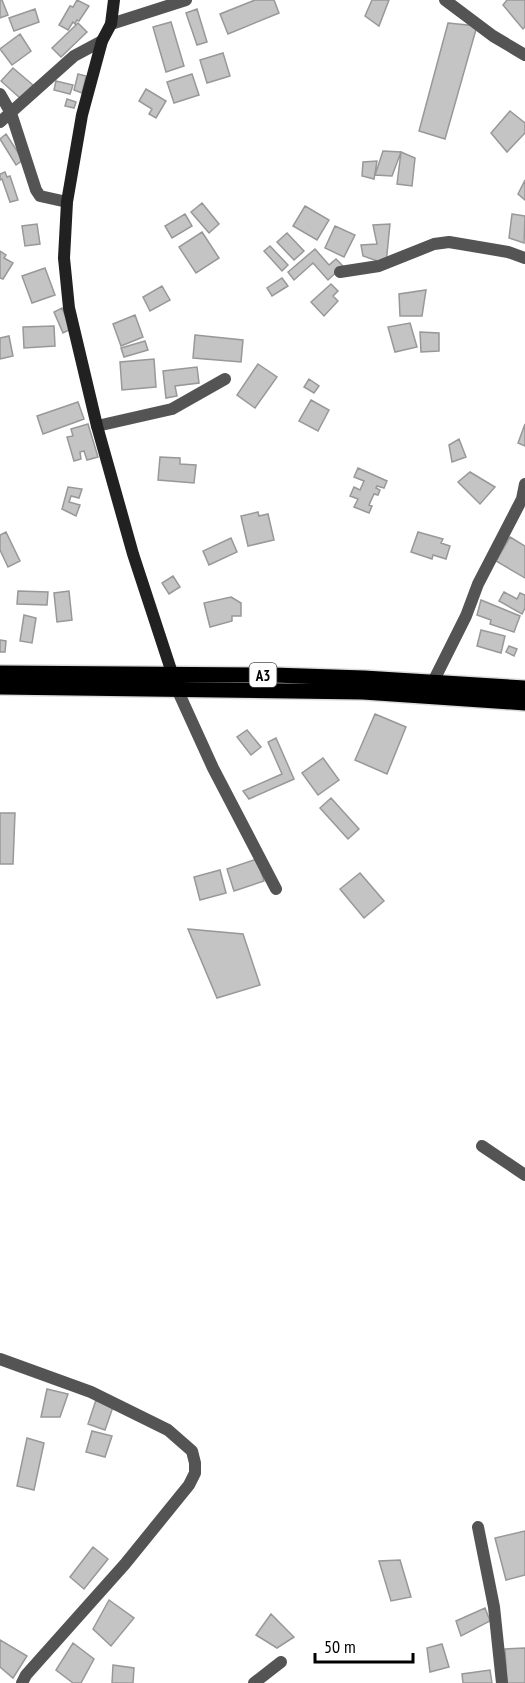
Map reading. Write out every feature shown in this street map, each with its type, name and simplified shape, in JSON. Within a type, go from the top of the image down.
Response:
[{"type":"main road","name":"A3","points":[[0,673],[364,678],[525,688]]},
{"type":"main road","name":"A3","points":[[0,687],[363,692],[525,703]]},
{"type":"street","points":[[114,0],[111,24],[102,41],[82,115],[67,202],[64,258],[69,308],[97,426],[133,554],[171,674],[213,768],[276,889]]},
{"type":"street","points":[[111,24],[186,0]]},
{"type":"street","points":[[445,0],[493,36],[525,56]]},
{"type":"street","points":[[0,122],[75,56],[102,41]]},
{"type":"street","points":[[0,94],[11,113],[36,190],[40,196],[67,202]]},
{"type":"street","points":[[340,272],[379,266],[434,244],[449,242],[485,247],[525,258]]},
{"type":"street","points":[[97,426],[172,409],[225,379]]},
{"type":"street","points":[[433,682],[466,616],[478,584],[522,499],[525,484]]},
{"type":"street","points":[[482,1146],[525,1175]]},
{"type":"street","points":[[0,1359],[91,1392],[168,1430],[192,1451],[195,1463],[195,1473],[189,1485],[125,1564],[26,1675],[22,1683]]},
{"type":"street","points":[[478,1527],[494,1607],[502,1683]]},
{"type":"street","points":[[254,1683],[281,1662]]},
{"type":"building","points":[[0,0],[8,15],[0,18]]},
{"type":"building","points":[[77,0],[89,6],[79,21],[77,20],[75,24],[73,22],[68,30],[59,25],[70,6],[73,7]]},
{"type":"building","points":[[255,0],[274,0],[279,13],[228,34],[220,14]]},
{"type":"building","points":[[372,0],[389,0],[379,26],[365,16]]},
{"type":"building","points":[[507,0],[525,0],[525,27],[523,29],[503,5]]},
{"type":"building","points":[[35,9],[39,22],[14,31],[9,18]]},
{"type":"building","points":[[197,9],[207,42],[197,45],[186,13]]},
{"type":"building","points":[[171,22],[184,66],[166,72],[153,27]]},
{"type":"building","points":[[78,23],[87,32],[61,57],[52,48]]},
{"type":"building","points":[[448,23],[477,26],[445,139],[419,131]]},
{"type":"building","points":[[20,34],[31,51],[12,65],[0,49]]},
{"type":"building","points":[[223,53],[230,76],[207,83],[200,60]]},
{"type":"building","points":[[13,68],[33,85],[21,99],[1,81]]},
{"type":"building","points":[[78,74],[86,76],[82,93],[74,90]]},
{"type":"building","points":[[192,74],[199,95],[174,103],[167,82]]},
{"type":"building","points":[[56,81],[73,85],[70,94],[54,90]]},
{"type":"building","points":[[146,89],[166,101],[156,118],[149,114],[152,109],[139,101]]},
{"type":"building","points":[[67,99],[76,102],[74,108],[65,106]]},
{"type":"building","points":[[510,111],[525,123],[525,133],[507,152],[491,133]]},
{"type":"building","points":[[6,134],[23,160],[16,165],[0,139]]},
{"type":"building","points":[[383,151],[401,152],[392,176],[375,175]]},
{"type":"building","points":[[401,152],[415,158],[412,186],[397,184]]},
{"type":"building","points":[[377,161],[374,179],[362,176],[363,162]]},
{"type":"building","points":[[5,172],[7,177],[10,176],[18,200],[10,202],[2,179],[0,180],[0,174]]},
{"type":"building","points":[[525,180],[525,200],[518,194]]},
{"type":"building","points":[[202,203],[219,224],[209,233],[191,212]]},
{"type":"building","points":[[305,206],[329,220],[317,240],[293,226]]},
{"type":"building","points":[[185,214],[192,226],[172,238],[165,226]]},
{"type":"building","points":[[512,214],[525,216],[524,243],[509,238]]},
{"type":"building","points":[[37,224],[40,244],[25,246],[22,226]]},
{"type":"building","points":[[390,224],[386,264],[363,256],[361,245],[377,244],[373,225]]},
{"type":"building","points":[[335,226],[355,235],[344,257],[325,248]]},
{"type":"building","points":[[202,232],[219,258],[196,273],[179,247]]},
{"type":"building","points":[[287,233],[304,251],[294,260],[277,242]]},
{"type":"building","points":[[270,246],[288,265],[282,271],[264,251]]},
{"type":"building","points":[[315,249],[329,265],[336,259],[343,266],[328,280],[313,263],[294,280],[288,272]]},
{"type":"building","points":[[0,251],[6,255],[4,258],[13,263],[3,279],[0,278]]},
{"type":"building","points":[[45,268],[55,295],[32,303],[22,276]]},
{"type":"building","points":[[282,278],[288,286],[272,296],[267,288]]},
{"type":"building","points":[[331,284],[338,291],[333,296],[338,301],[324,316],[311,302]]},
{"type":"building","points":[[162,286],[170,300],[150,311],[143,297]]},
{"type":"building","points":[[426,290],[422,316],[400,316],[399,294]]},
{"type":"building","points":[[62,308],[71,329],[63,333],[54,312]]},
{"type":"building","points":[[135,315],[143,337],[121,346],[113,324]]},
{"type":"building","points":[[410,323],[417,347],[395,352],[388,327]]},
{"type":"building","points":[[54,326],[55,346],[24,348],[23,327]]},
{"type":"building","points":[[420,332],[439,333],[439,351],[421,352]]},
{"type":"building","points":[[195,335],[243,340],[241,362],[193,358]]},
{"type":"building","points":[[9,336],[13,356],[0,359],[0,338]]},
{"type":"building","points":[[145,341],[148,350],[124,357],[121,348]]},
{"type":"building","points":[[154,359],[156,387],[122,390],[120,362]]},
{"type":"building","points":[[258,364],[277,377],[255,408],[237,395]]},
{"type":"building","points":[[197,367],[199,383],[175,386],[177,396],[166,398],[163,371]]},
{"type":"building","points":[[309,379],[319,386],[314,393],[304,387]]},
{"type":"building","points":[[311,400],[329,410],[318,431],[299,421]]},
{"type":"building","points":[[78,402],[84,419],[43,434],[37,416]]},
{"type":"building","points":[[88,424],[98,457],[87,460],[84,451],[80,452],[81,459],[74,461],[67,437],[73,436],[71,429]]},
{"type":"building","points":[[525,424],[525,446],[518,443]]},
{"type":"building","points":[[459,439],[466,457],[452,462],[449,445]]},
{"type":"building","points":[[160,457],[180,458],[180,464],[196,465],[194,483],[158,480]]},
{"type":"building","points":[[358,468],[387,481],[384,488],[377,486],[376,488],[380,490],[378,495],[374,494],[369,505],[372,506],[369,513],[354,507],[358,499],[350,496],[354,487],[360,490],[364,481],[354,477]]},
{"type":"building","points":[[470,472],[495,487],[480,504],[458,482]]},
{"type":"building","points":[[68,487],[82,489],[79,498],[71,496],[69,502],[80,505],[76,516],[62,509]]},
{"type":"building","points":[[258,512],[259,516],[268,514],[274,540],[248,546],[241,516]]},
{"type":"building","points":[[6,532],[20,561],[8,567],[0,550],[0,535]]},
{"type":"building","points":[[418,532],[443,539],[441,543],[450,546],[446,559],[433,555],[432,559],[411,552]]},
{"type":"building","points":[[510,537],[525,546],[525,578],[496,561]]},
{"type":"building","points":[[231,538],[237,552],[209,565],[203,551]]},
{"type":"building","points":[[173,576],[180,587],[169,594],[162,583]]},
{"type":"building","points":[[18,591],[48,592],[47,605],[17,604]]},
{"type":"building","points":[[69,591],[72,620],[57,622],[54,593]]},
{"type":"building","points":[[504,592],[517,599],[520,593],[525,595],[525,608],[522,614],[499,601]]},
{"type":"building","points":[[231,597],[241,603],[241,616],[232,616],[232,621],[210,627],[204,603]]},
{"type":"building","points":[[481,600],[520,616],[514,632],[490,624],[491,620],[477,615]]},
{"type":"building","points":[[24,615],[36,618],[32,643],[20,641]]},
{"type":"building","points":[[481,630],[505,636],[501,653],[477,646]]},
{"type":"building","points":[[0,640],[6,641],[5,652],[0,652]]},
{"type":"building","points":[[509,646],[517,649],[514,656],[506,652]]},
{"type":"building","points":[[375,714],[406,727],[387,774],[355,760]]},
{"type":"building","points":[[247,730],[261,747],[251,755],[237,737]]},
{"type":"building","points":[[276,738],[294,779],[249,799],[243,791],[282,774],[268,742]]},
{"type":"building","points":[[323,758],[339,780],[318,795],[302,773]]},
{"type":"building","points":[[331,798],[359,829],[348,839],[320,808]]},
{"type":"building","points":[[0,813],[15,813],[13,864],[0,864]]},
{"type":"building","points":[[257,859],[264,881],[234,891],[227,869]]},
{"type":"building","points":[[220,870],[226,893],[200,900],[194,877]]},
{"type":"building","points":[[360,873],[384,901],[364,918],[340,889]]},
{"type":"building","points":[[188,929],[243,934],[260,985],[217,998]]},
{"type":"building","points":[[47,1389],[68,1394],[60,1417],[41,1417]]},
{"type":"building","points":[[96,1400],[113,1407],[105,1430],[88,1424]]},
{"type":"building","points":[[92,1431],[112,1436],[105,1457],[86,1452]]},
{"type":"building","points":[[27,1438],[44,1443],[34,1490],[17,1486]]},
{"type":"building","points":[[525,1531],[525,1575],[506,1580],[495,1538]]},
{"type":"building","points":[[93,1547],[108,1559],[84,1589],[70,1577]]},
{"type":"building","points":[[400,1560],[411,1597],[391,1601],[379,1561]]},
{"type":"building","points":[[109,1600],[134,1618],[111,1646],[93,1629]]},
{"type":"building","points":[[485,1608],[490,1621],[461,1636],[456,1621]]},
{"type":"building","points":[[271,1614],[294,1637],[277,1648],[256,1635]]},
{"type":"building","points":[[0,1640],[27,1656],[13,1678],[0,1667]]},
{"type":"building","points":[[73,1643],[94,1659],[81,1683],[73,1683],[56,1670]]},
{"type":"building","points":[[442,1644],[449,1667],[430,1672],[427,1648]]},
{"type":"building","points":[[525,1648],[525,1683],[507,1683],[505,1649]]},
{"type":"building","points":[[113,1665],[134,1668],[133,1683],[112,1683]]},
{"type":"building","points":[[490,1670],[492,1683],[463,1683],[462,1674]]}]
